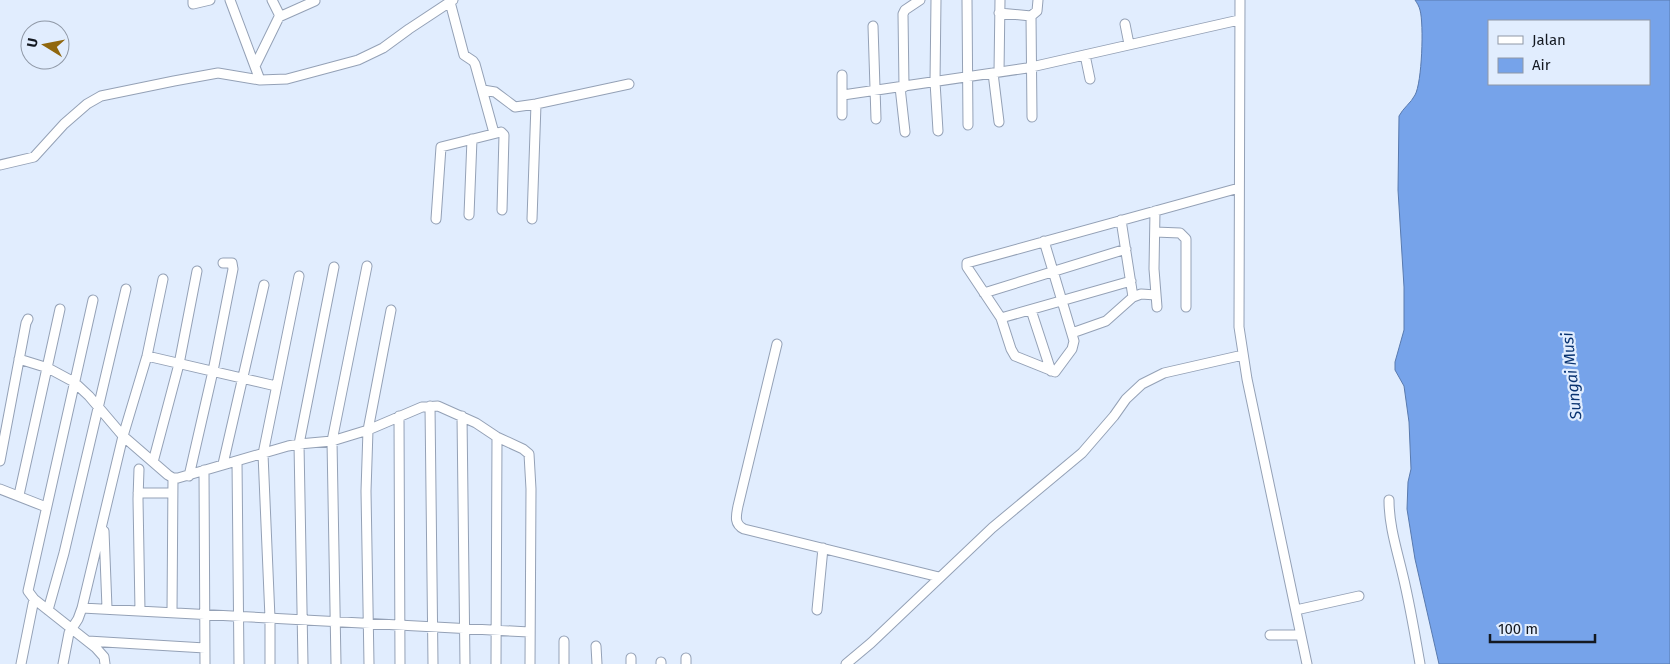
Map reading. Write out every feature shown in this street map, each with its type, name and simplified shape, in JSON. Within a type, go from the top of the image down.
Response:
[{"type":"street","points":[[193,0],[193,4],[210,0]]},
{"type":"street","points":[[230,0],[260,80]]},
{"type":"street","points":[[255,66],[279,14],[272,0]]},
{"type":"street","points":[[905,132],[902,87],[903,14],[905,10],[920,0]]},
{"type":"street","points":[[936,0],[935,82],[938,131]]},
{"type":"street","points":[[968,0],[968,126]]},
{"type":"street","points":[[998,122],[996,73],[1000,0]]},
{"type":"street","points":[[999,13],[1031,16],[1037,11],[1038,0]]},
{"type":"street","points":[[1240,0],[1239,327],[1243,355],[1307,664]]},
{"type":"street","points":[[0,166],[34,157],[64,124],[87,104],[101,96],[218,73],[260,80],[287,79],[369,56],[452,1],[464,55],[474,61],[494,133]]},
{"type":"street","points":[[278,17],[315,2]]},
{"type":"street","points":[[1031,16],[1032,117]]},
{"type":"street","points":[[843,95],[968,78],[1031,67],[1240,20]]},
{"type":"street","points":[[1125,24],[1129,44]]},
{"type":"street","points":[[873,26],[876,119]]},
{"type":"street","points":[[1085,55],[1090,79]]},
{"type":"street","points":[[842,75],[842,115]]},
{"type":"street","points":[[483,90],[495,92],[515,107],[629,84]]},
{"type":"street","points":[[532,219],[536,104]]},
{"type":"street","points":[[436,218],[441,147],[502,132],[504,135],[502,210]]},
{"type":"street","points":[[468,215],[472,139]]},
{"type":"street","points":[[1044,241],[1074,344],[1057,371],[1050,371],[1015,356],[1001,318],[967,267],[967,263],[1044,241],[1239,188]]},
{"type":"street","points":[[1155,211],[1154,269],[1157,307]]},
{"type":"street","points":[[1121,220],[1133,297]]},
{"type":"street","points":[[1155,232],[1180,232],[1186,239],[1186,306]]},
{"type":"street","points":[[984,293],[1126,249]]},
{"type":"street","points":[[189,476],[213,371],[233,265],[230,262],[223,263]]},
{"type":"street","points":[[336,664],[332,441],[367,266]]},
{"type":"street","points":[[303,664],[299,444],[334,267]]},
{"type":"street","points":[[153,462],[179,364],[197,271]]},
{"type":"street","points":[[270,664],[270,618],[263,454],[299,276]]},
{"type":"street","points":[[62,664],[67,638],[82,608],[123,436],[147,356],[163,279]]},
{"type":"street","points":[[1001,318],[1131,281]]},
{"type":"street","points":[[224,464],[264,285]]},
{"type":"street","points":[[48,610],[64,553],[126,289]]},
{"type":"street","points":[[1072,333],[1106,321],[1133,297],[1141,294],[1156,295]]},
{"type":"street","points":[[93,300],[28,582],[28,590],[34,599],[102,654],[105,664]]},
{"type":"street","points":[[19,495],[60,309]]},
{"type":"street","points":[[369,664],[366,491],[368,430],[392,310]]},
{"type":"street","points":[[1031,310],[1050,371]]},
{"type":"street","points":[[0,461],[28,319]]},
{"type":"street","points":[[777,344],[738,506],[736,522],[744,529],[939,577]]},
{"type":"street","points":[[846,664],[871,643],[992,528],[1082,452],[1114,416],[1126,399],[1142,384],[1164,373],[1243,355]]},
{"type":"street","points":[[147,356],[276,386]]},
{"type":"street","points":[[19,359],[48,368],[74,382],[99,407],[123,436],[172,478],[189,476],[224,464],[299,444],[332,441],[368,430],[399,416],[430,406],[438,406],[462,416],[497,437],[527,451],[530,458],[531,490],[530,664]]},
{"type":"street","points":[[430,406],[433,664]]},
{"type":"street","points":[[399,416],[400,664]]},
{"type":"street","points":[[462,416],[465,664]]},
{"type":"street","points":[[496,664],[497,437]]},
{"type":"street","points":[[237,461],[239,664]]},
{"type":"street","points":[[139,469],[140,610]]},
{"type":"street","points":[[204,470],[205,664]]},
{"type":"street","points":[[172,478],[172,612]]},
{"type":"street","points":[[0,488],[46,507]]},
{"type":"street","points":[[138,492],[172,493]]},
{"type":"street","points":[[1389,500],[1389,516],[1420,664]]},
{"type":"street","points":[[104,521],[107,608]]},
{"type":"street","points":[[817,610],[823,548]]},
{"type":"street","points":[[1296,610],[1359,596]]},
{"type":"street","points":[[21,664],[34,599]]},
{"type":"street","points":[[82,608],[530,632]]},
{"type":"street","points":[[1270,635],[1301,634]]},
{"type":"street","points":[[564,641],[564,664]]},
{"type":"street","points":[[88,642],[205,648]]},
{"type":"street","points":[[596,646],[597,664]]},
{"type":"water","name":"Sungai Musi","points":[[1415,0],[1670,0],[1670,664],[1439,664],[1415,559],[1407,509],[1408,482],[1411,469],[1409,422],[1404,386],[1395,370],[1395,362],[1404,330],[1404,287],[1398,190],[1399,116],[1415,95],[1419,79],[1422,28],[1419,6]]}]
